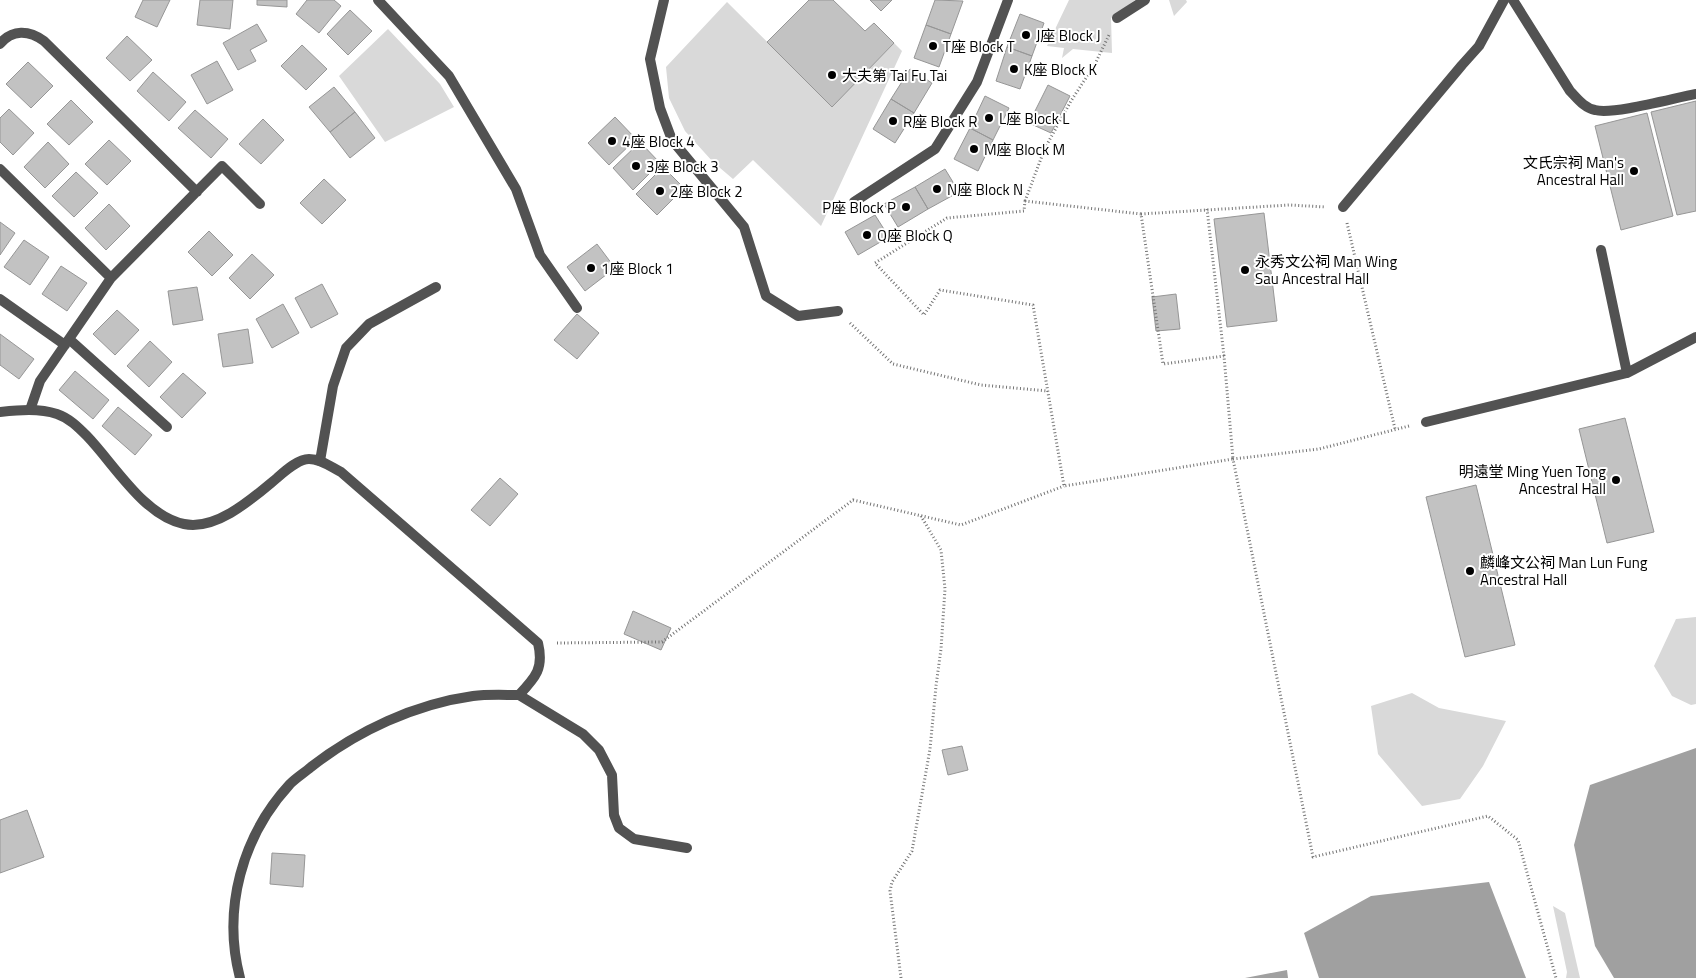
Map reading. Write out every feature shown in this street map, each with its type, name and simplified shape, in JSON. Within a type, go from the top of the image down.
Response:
[{"type":"street","points":[[378,0],[449,76],[516,189],[540,255],[577,308]]},
{"type":"street","points":[[664,0],[650,59],[660,108],[672,140],[744,227],[766,296],[798,316],[838,311]]},
{"type":"street","points":[[854,202],[935,149],[977,82],[1008,0]]},
{"type":"street","points":[[1117,18],[1145,0]]},
{"type":"street","points":[[1343,207],[1480,46],[1504,0]]},
{"type":"street","points":[[1513,0],[1570,91],[1581,103],[1594,110],[1612,110],[1696,94]]},
{"type":"street","points":[[0,44],[11,35],[22,32],[34,34],[44,41],[197,192]]},
{"type":"street","points":[[30,410],[40,381],[111,278],[222,166],[260,204]]},
{"type":"street","points":[[0,169],[111,278]]},
{"type":"street","points":[[1601,250],[1627,373]]},
{"type":"street","points":[[320,461],[333,386],[346,348],[369,324],[436,287]]},
{"type":"street","points":[[0,299],[67,342],[167,427]]},
{"type":"street","points":[[1426,422],[1627,373],[1696,337]]},
{"type":"street","points":[[0,412],[30,410],[58,414],[72,422],[147,503],[163,516],[184,524],[206,523],[224,516],[245,503],[286,470],[306,459],[320,461],[341,472],[538,643],[542,658],[536,677],[519,695]]},
{"type":"street","points":[[240,978],[236,962],[232,914],[242,866],[261,822],[291,783],[329,753],[376,726],[432,705],[474,696],[519,695],[583,734],[599,750],[612,775],[614,815],[619,828],[634,839],[687,848]]},
{"type":"path","points":[[1064,486],[1033,305],[940,290],[924,315],[875,263],[947,218],[1024,211],[1025,200],[1045,148],[1070,101],[1095,64],[1117,18]]},
{"type":"path","points":[[1025,200],[1141,214],[1289,205],[1343,207],[1396,429]]},
{"type":"path","points":[[1207,210],[1224,356],[1233,460],[1313,857],[1488,816],[1518,840],[1556,978]]},
{"type":"path","points":[[1141,214],[1164,364],[1224,356]]},
{"type":"path","points":[[838,311],[894,364],[981,385],[1048,391]]},
{"type":"path","points":[[538,643],[662,642],[853,500],[962,525],[1064,486],[1318,449],[1426,422]]},
{"type":"path","points":[[901,978],[890,891],[892,882],[912,851],[930,749],[941,649],[945,589],[941,550],[921,516]]},
{"type":"shaded area","points":[[1069,0],[1135,0],[1111,18],[1112,53],[1073,49],[1062,58],[1064,48],[1047,46]]},
{"type":"shaded area","points":[[1169,0],[1186,0],[1187,2],[1174,16]]},
{"type":"shaded area","points":[[727,2],[832,106],[894,43],[902,51],[821,226],[753,160],[733,179],[713,162],[685,131],[669,98],[666,67]]},
{"type":"shaded area","points":[[388,29],[440,84],[454,107],[385,142],[339,76]]},
{"type":"shaded area","points":[[1696,617],[1696,704],[1691,705],[1672,696],[1654,666],[1676,619]]},
{"type":"shaded area","points":[[1412,693],[1439,708],[1506,721],[1483,766],[1460,799],[1422,806],[1378,754],[1371,706]]},
{"type":"shaded area","points":[[1696,748],[1696,978],[1614,978],[1595,946],[1574,845],[1590,785]]},
{"type":"shaded area","points":[[1489,882],[1526,978],[1319,978],[1304,933],[1371,896]]},
{"type":"shaded area","points":[[1553,906],[1565,913],[1580,978],[1566,978],[1567,972]]},
{"type":"shaded area","points":[[1287,970],[1288,978],[1245,978]]},
{"type":"building","points":[[143,0],[170,0],[157,27],[135,17]]},
{"type":"building","points":[[200,0],[233,0],[230,29],[197,25]]},
{"type":"building","points":[[257,0],[287,0],[287,7],[257,5]]},
{"type":"building","points":[[307,0],[334,0],[341,6],[319,33],[296,14]]},
{"type":"building","name":"大夫第 Tai Fu Tai","points":[[809,0],[833,0],[865,31],[874,23],[894,43],[832,107],[767,42]]},
{"type":"building","points":[[870,0],[892,0],[881,11]]},
{"type":"building","points":[[935,0],[963,1],[951,34],[926,25]]},
{"type":"building","points":[[350,10],[372,31],[348,55],[327,34]]},
{"type":"building","name":"J座 Block J","points":[[1020,14],[1044,23],[1032,56],[1007,47]]},
{"type":"building","points":[[257,24],[267,41],[250,50],[256,61],[238,70],[223,43]]},
{"type":"building","name":"T座 Block T","points":[[926,25],[951,34],[939,67],[914,58]]},
{"type":"building","points":[[127,36],[152,60],[130,81],[106,58]]},
{"type":"building","points":[[302,45],[327,69],[306,90],[281,66]]},
{"type":"building","name":"K座 Block K","points":[[1007,47],[1032,56],[1020,89],[996,81]]},
{"type":"building","points":[[217,61],[233,90],[207,104],[191,75]]},
{"type":"building","points":[[28,62],[53,86],[31,108],[6,84]]},
{"type":"building","points":[[910,69],[932,83],[914,113],[891,99]]},
{"type":"building","points":[[153,72],[186,102],[169,121],[137,91]]},
{"type":"building","points":[[1048,85],[1070,96],[1051,133],[1029,123]]},
{"type":"building","points":[[334,87],[355,112],[330,132],[309,107]]},
{"type":"building","name":"L座 Block L","points":[[985,96],[1009,108],[993,140],[970,128]]},
{"type":"building","name":"R座 Block R","points":[[891,99],[914,113],[895,143],[873,129]]},
{"type":"building","points":[[71,100],[93,122],[69,145],[47,124]]},
{"type":"building","points":[[1696,101],[1696,211],[1677,215],[1651,112]]},
{"type":"building","points":[[9,109],[34,133],[13,155],[0,142],[0,118]]},
{"type":"building","points":[[195,110],[228,139],[211,158],[178,128]]},
{"type":"building","points":[[355,112],[375,138],[350,158],[330,132]]},
{"type":"building","name":"文氏宗祠 Man's Ancestral Hall","points":[[1647,113],[1673,216],[1621,230],[1595,126]]},
{"type":"building","name":"4座 Block 4","points":[[615,117],[636,139],[609,165],[588,143]]},
{"type":"building","points":[[263,119],[284,140],[261,164],[239,144]]},
{"type":"building","name":"M座 Block M","points":[[970,128],[993,140],[978,171],[954,159]]},
{"type":"building","points":[[109,140],[131,161],[107,185],[85,164]]},
{"type":"building","points":[[48,142],[69,164],[45,188],[24,167]]},
{"type":"building","name":"3座 Block 3","points":[[640,142],[660,163],[633,190],[613,168]]},
{"type":"building","name":"2座 Block 2","points":[[663,167],[684,188],[657,215],[636,194]]},
{"type":"building","name":"N座 Block N","points":[[945,169],[959,192],[928,209],[915,187]]},
{"type":"building","points":[[76,172],[98,193],[74,217],[52,196]]},
{"type":"building","points":[[324,179],[346,200],[322,224],[300,203]]},
{"type":"building","name":"P座 Block P","points":[[915,187],[928,209],[898,227],[884,204]]},
{"type":"building","points":[[109,204],[130,226],[106,250],[85,228]]},
{"type":"building","name":"永秀文公祠 Man Wing Sau Ancestral Hall","points":[[1264,213],[1277,321],[1227,327],[1214,219]]},
{"type":"building","name":"Q座 Block Q","points":[[875,215],[889,237],[858,255],[845,232]]},
{"type":"building","points":[[0,222],[15,233],[0,255]]},
{"type":"building","points":[[209,231],[233,255],[212,276],[188,252]]},
{"type":"building","points":[[24,240],[49,257],[30,285],[4,267]]},
{"type":"building","name":"1座 Block 1","points":[[597,244],[615,268],[585,291],[567,267]]},
{"type":"building","points":[[252,254],[274,275],[250,299],[229,278]]},
{"type":"building","points":[[61,266],[87,283],[67,311],[42,294]]},
{"type":"building","points":[[322,284],[338,314],[311,328],[295,298]]},
{"type":"building","points":[[197,287],[203,320],[173,325],[168,291]]},
{"type":"building","points":[[1176,294],[1180,329],[1156,331],[1152,297]]},
{"type":"building","points":[[283,304],[299,333],[272,348],[256,319]]},
{"type":"building","points":[[117,310],[139,330],[115,355],[93,334]]},
{"type":"building","points":[[577,314],[599,333],[577,359],[554,340]]},
{"type":"building","points":[[248,329],[253,363],[223,367],[218,334]]},
{"type":"building","points":[[0,334],[34,359],[19,379],[0,365]]},
{"type":"building","points":[[150,341],[172,362],[149,387],[127,366]]},
{"type":"building","points":[[75,371],[109,400],[93,419],[59,390]]},
{"type":"building","points":[[183,373],[206,393],[182,418],[160,397]]},
{"type":"building","points":[[118,407],[152,435],[135,455],[102,426]]},
{"type":"building","name":"明遠堂 Ming Yuen Tong Ancestral Hall","points":[[1625,418],[1654,532],[1607,543],[1579,429]]},
{"type":"building","points":[[500,478],[518,494],[490,526],[471,510]]},
{"type":"building","name":"麟峰文公祠 Man Lun Fung Ancestral Hall","points":[[1476,485],[1515,645],[1465,657],[1426,497]]},
{"type":"building","points":[[633,611],[671,628],[661,650],[624,634]]},
{"type":"building","points":[[962,746],[968,770],[948,775],[942,750]]},
{"type":"building","points":[[27,810],[44,857],[0,873],[0,820]]},
{"type":"building","points":[[272,853],[305,855],[303,887],[270,884]]},
{"type":"place","name":"J座 Block J","points":[[1026,35]]},
{"type":"place","name":"T座 Block T","points":[[933,46]]},
{"type":"place","name":"K座 Block K","points":[[1014,69]]},
{"type":"place","name":"大夫第 Tai Fu Tai","points":[[832,75]]},
{"type":"place","name":"L座 Block L","points":[[989,118]]},
{"type":"place","name":"R座 Block R","points":[[893,121]]},
{"type":"place","name":"4座 Block 4","points":[[612,141]]},
{"type":"place","name":"M座 Block M","points":[[974,149]]},
{"type":"place","name":"3座 Block 3","points":[[636,166]]},
{"type":"place","name":"文氏宗祠 Man's Ancestral Hall","points":[[1634,171]]},
{"type":"place","name":"N座 Block N","points":[[937,189]]},
{"type":"place","name":"2座 Block 2","points":[[660,191]]},
{"type":"place","name":"P座 Block P","points":[[906,207]]},
{"type":"place","name":"Q座 Block Q","points":[[867,235]]},
{"type":"place","name":"1座 Block 1","points":[[591,268]]},
{"type":"place","name":"永秀文公祠 Man Wing Sau Ancestral Hall","points":[[1245,270]]},
{"type":"place","name":"明遠堂 Ming Yuen Tong Ancestral Hall","points":[[1616,480]]},
{"type":"place","name":"麟峰文公祠 Man Lun Fung Ancestral Hall","points":[[1470,571]]}]
